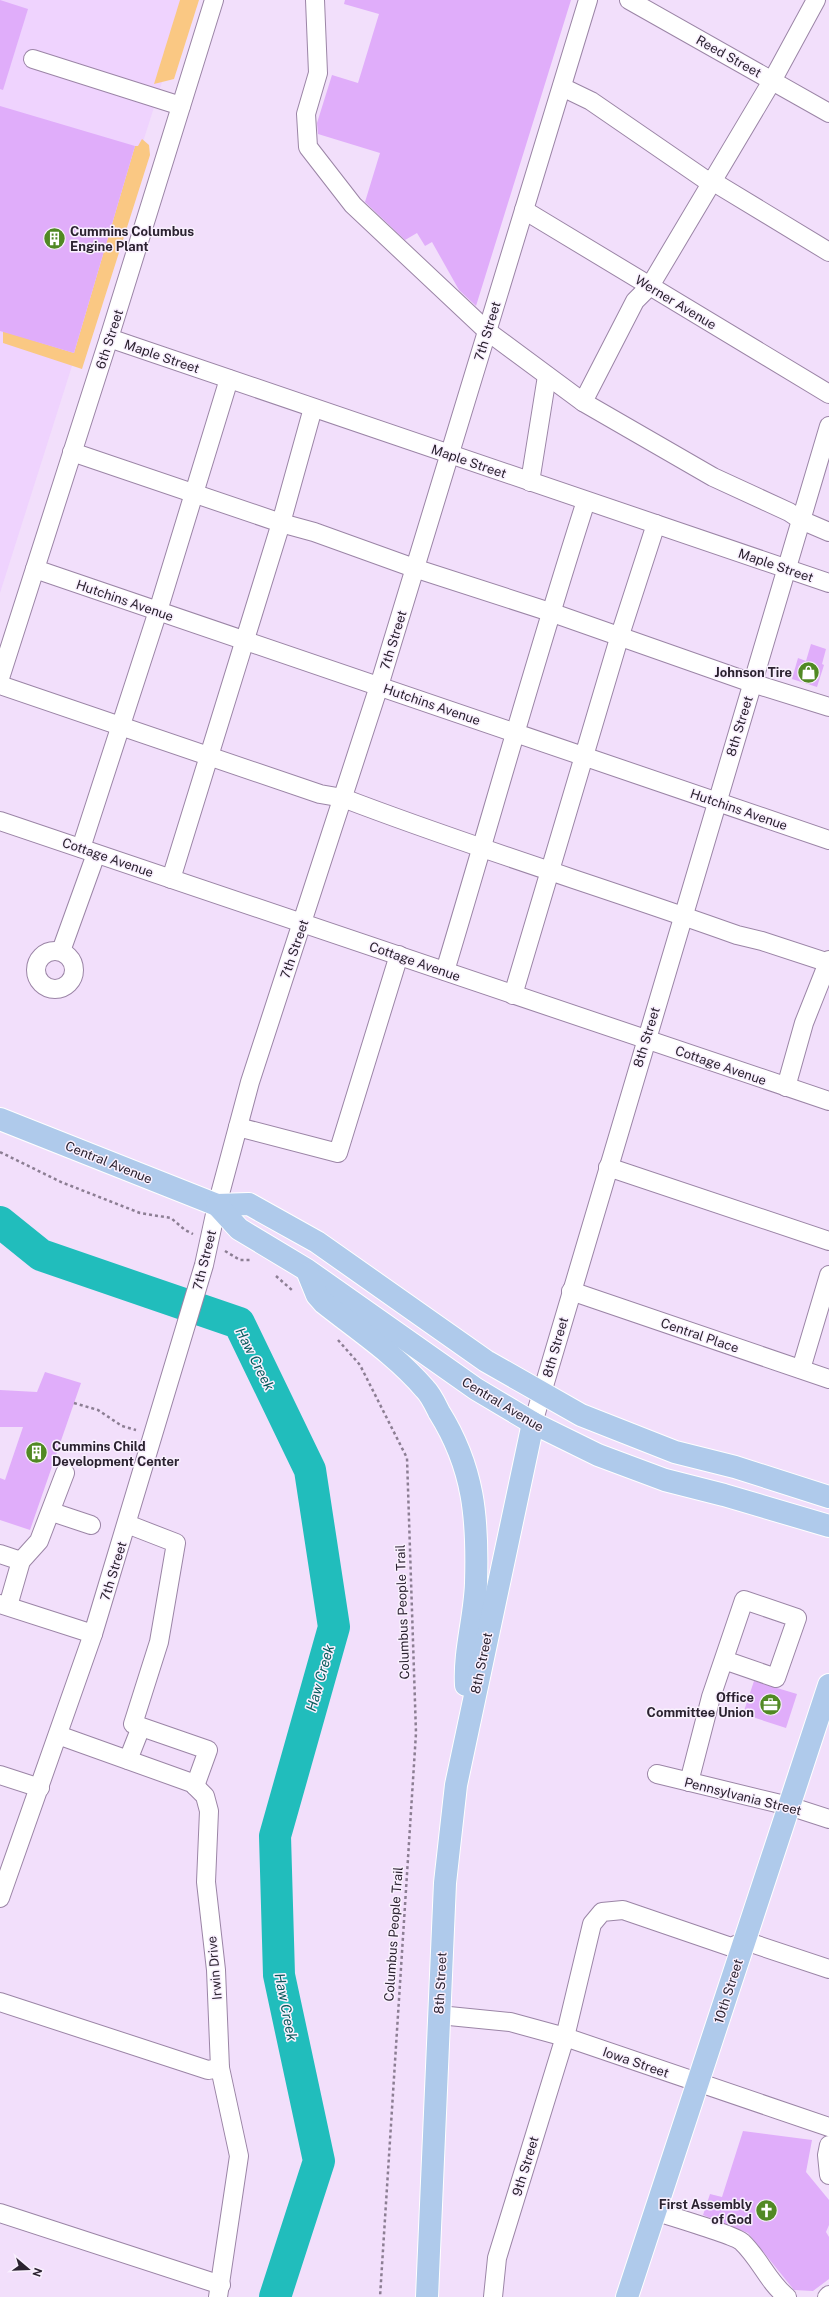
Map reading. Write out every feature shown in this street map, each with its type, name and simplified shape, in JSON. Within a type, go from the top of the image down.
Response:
[{"type":"main road","name":"Central Avenue","points":[[0,1120],[217,1205],[249,1204],[317,1242],[486,1361],[582,1415],[641,1440],[829,1497]]},
{"type":"main road","name":"Central Avenue","points":[[217,1205],[239,1229],[307,1270],[443,1367],[533,1423],[598,1455],[665,1480],[724,1495],[829,1526]]},
{"type":"main road","points":[[307,1270],[317,1295],[324,1303],[391,1355],[426,1389],[450,1430],[469,1477],[477,1526],[476,1585],[465,1669],[469,1724]]},
{"type":"main road","name":"8th Street","points":[[427,2297],[445,1883],[456,1785],[533,1423]]},
{"type":"main road","name":"10th Street","points":[[627,2297],[829,1685]]},
{"type":"street","name":"6th Street","points":[[0,678],[109,338],[214,0]]},
{"type":"street","points":[[315,0],[318,73],[306,114],[308,147],[353,205],[487,331],[583,402],[714,477],[788,512],[801,520],[829,532]]},
{"type":"street","name":"7th Street","points":[[0,1898],[94,1634],[161,1414],[204,1265],[217,1205],[250,1082],[379,686],[588,0]]},
{"type":"street","name":"Reed Street","points":[[629,0],[829,113]]},
{"type":"street","points":[[583,402],[635,301],[650,286],[772,80],[816,0]]},
{"type":"street","points":[[33,59],[181,106]]},
{"type":"street","points":[[562,87],[591,101],[703,178],[712,181],[829,252]]},
{"type":"street","name":"Werner Avenue","points":[[524,210],[829,394]]},
{"type":"street","name":"Maple Street","points":[[109,338],[829,583]]},
{"type":"street","points":[[530,482],[547,376]]},
{"type":"street","points":[[61,951],[121,726],[229,379]]},
{"type":"street","points":[[171,879],[281,523],[313,408]]},
{"type":"street","name":"8th Street","points":[[533,1423],[645,1040],[829,426]]},
{"type":"street","points":[[72,452],[281,523],[314,532],[414,568],[550,612],[752,683],[829,707]]},
{"type":"street","points":[[445,971],[516,733],[550,612],[586,501]]},
{"type":"street","points":[[514,994],[620,636],[656,524]]},
{"type":"street","name":"Hutchins Avenue","points":[[35,569],[829,840]]},
{"type":"street","points":[[0,684],[320,794],[343,798],[481,849],[551,870],[682,916],[829,962],[804,1023],[786,1087]]},
{"type":"street","name":"Cottage Avenue","points":[[0,821],[829,1101]]},
{"type":"street","points":[[238,1127],[338,1153],[399,955]]},
{"type":"street","points":[[608,1166],[829,1241]]},
{"type":"street","points":[[801,1370],[829,1275]]},
{"type":"street","name":"Central Place","points":[[571,1291],[829,1379]]},
{"type":"street","points":[[65,1473],[52,1512],[39,1541],[21,1561],[4,1605],[94,1634]]},
{"type":"street","points":[[52,1512],[92,1525]]},
{"type":"street","points":[[127,1524],[176,1543],[158,1642],[133,1724],[208,1750],[195,1786]]},
{"type":"street","points":[[0,1554],[21,1561]]},
{"type":"street","points":[[689,1782],[711,1697],[744,1600],[797,1618],[776,1678],[724,1660]]},
{"type":"street","points":[[128,1760],[141,1727]]},
{"type":"street","name":"Irwin Drive","points":[[58,1736],[192,1782],[205,1796],[209,1811],[206,1882],[216,1970],[220,2068],[239,2156],[219,2291]]},
{"type":"street","name":"Pennsylvania Street","points":[[657,1774],[789,1806],[829,1819]]},
{"type":"street","points":[[0,1775],[40,1788]]},
{"type":"street","name":"9th Street","points":[[493,2297],[497,2258],[564,2037],[592,1924],[602,1912],[624,1910],[731,1947],[744,1941]]},
{"type":"street","points":[[744,1941],[829,1969]]},
{"type":"street","points":[[0,2002],[208,2070],[220,2068]]},
{"type":"street","name":"Iowa Street","points":[[439,2015],[510,2022],[564,2037],[829,2127]]},
{"type":"street","points":[[829,2145],[827,2156],[829,2174]]},
{"type":"street","points":[[655,2211],[741,2241],[763,2267],[776,2289],[787,2297]]},
{"type":"street","points":[[0,2213],[219,2291]]},
{"type":"path","points":[[0,1152],[61,1182],[140,1213],[171,1218],[185,1230],[240,1260],[257,1262]]},
{"type":"path","points":[[272,1273],[295,1292]]},
{"type":"path","name":"Columbus People Trail","points":[[335,1337],[360,1365],[407,1458],[416,1733],[380,2297]]},
{"type":"path","points":[[74,1403],[98,1410],[122,1426],[136,1430]]},
{"type":"shaded area","points":[[0,0],[188,0],[0,593]]},
{"type":"shaded area","points":[[180,0],[199,0],[174,79],[154,84]]},
{"type":"shaded area","points":[[142,139],[149,145],[150,155],[82,369],[3,343],[3,331],[74,353],[135,146],[138,146]]},
{"type":"building","points":[[0,0],[28,9],[3,90],[0,89]]},
{"type":"building","points":[[345,0],[571,0],[476,306],[459,290],[432,242],[425,246],[417,233],[405,240],[365,202],[380,153],[318,134],[317,123],[332,75],[358,83],[379,14],[344,4]]},
{"type":"building","name":"Cummins Columbus Engine Plant","points":[[0,106],[135,146],[74,353],[0,331]]},
{"type":"building","name":"Johnson Tire","points":[[811,644],[826,649],[822,664],[824,665],[817,687],[792,679],[798,658],[806,661]]},
{"type":"building","name":"Cummins Child Development Center","points":[[45,1372],[81,1383],[30,1530],[0,1520],[0,1478],[5,1480],[23,1427],[0,1427],[0,1390],[37,1392]]},
{"type":"building","name":"Office Committee Union","points":[[754,1681],[797,1694],[786,1728],[743,1714]]},
{"type":"building","name":"First Assembly of God","points":[[743,2131],[812,2140],[806,2172],[829,2200],[829,2225],[826,2232],[829,2237],[829,2279],[813,2291],[794,2290],[748,2233],[703,2215],[710,2194],[722,2197]]},
{"type":"waterway","name":"Haw Creek","points":[[0,1222],[41,1255],[239,1323],[310,1470],[334,1627],[275,1836],[279,1975],[319,2161],[275,2297]]},
{"type":"place","name":"Cummins Columbus Engine Plant","points":[[54,238]]},
{"type":"place","name":"Johnson Tire","points":[[808,672]]},
{"type":"place","name":"Cummins Child Development Center","points":[[36,1453]]},
{"type":"place","name":"Office Committee Union","points":[[770,1704]]},
{"type":"place","name":"First Assembly of God","points":[[767,2211]]}]
